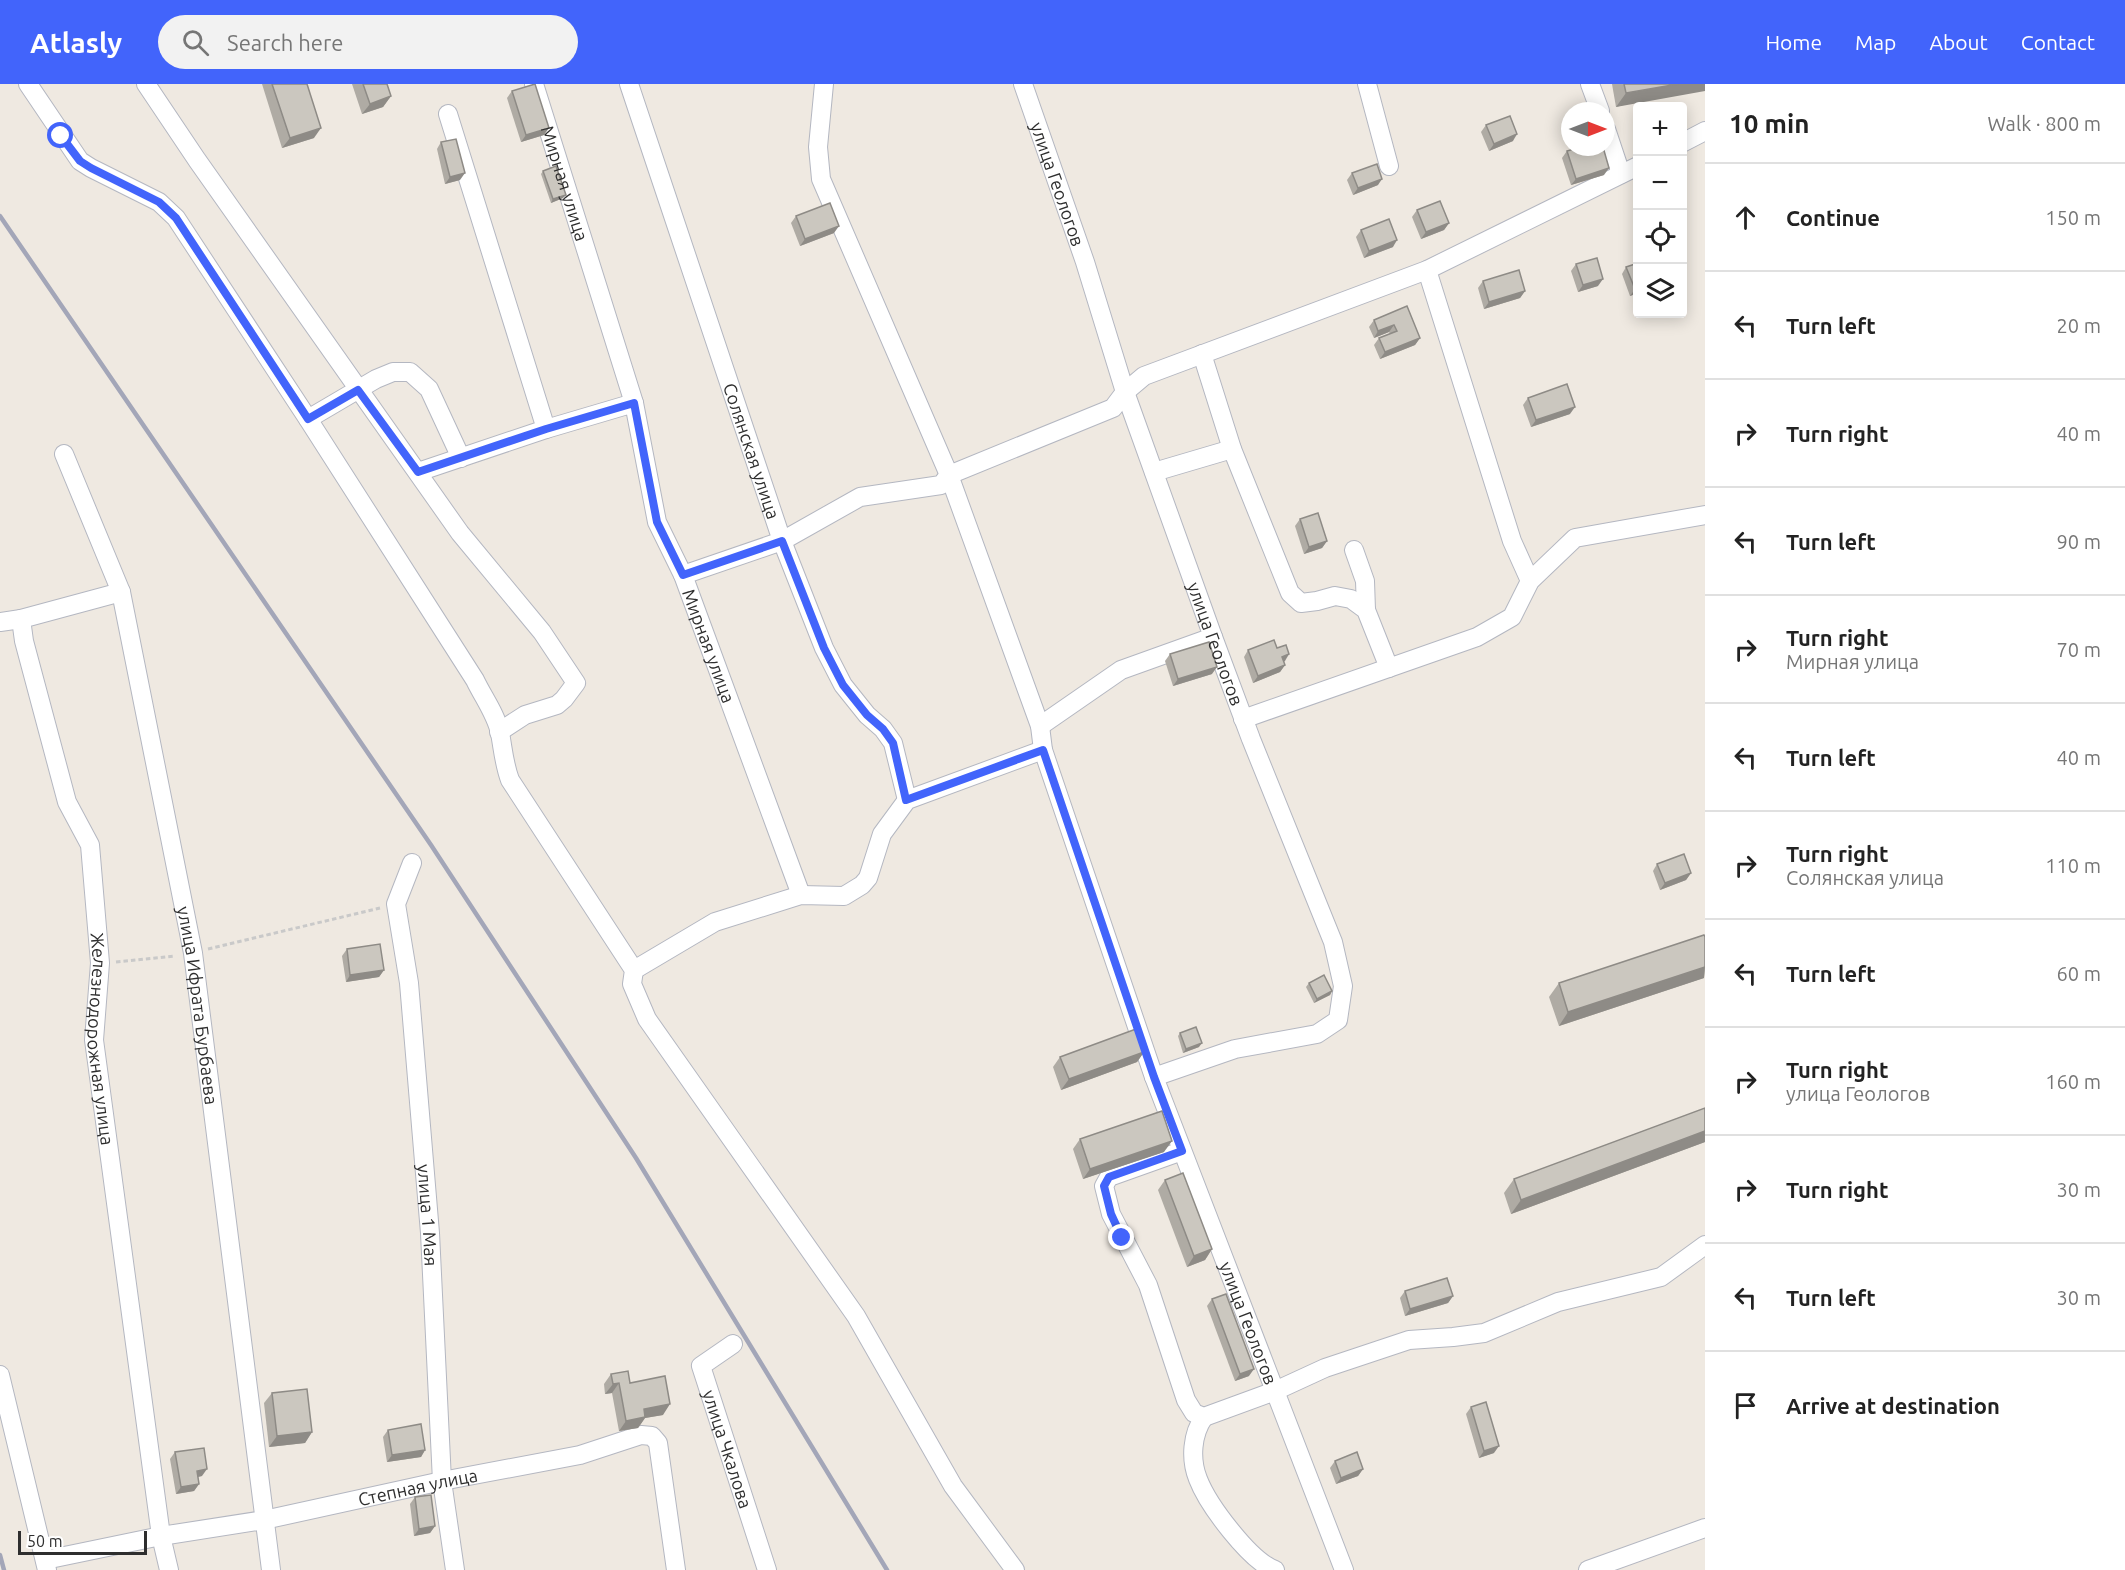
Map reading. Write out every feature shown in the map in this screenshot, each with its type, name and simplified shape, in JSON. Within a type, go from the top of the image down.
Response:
[{"type":"street","points":[[28,84],[80,161],[159,202],[176,218],[475,680],[500,732],[504,766],[510,780],[634,970],[632,984],[647,1018],[856,1316],[953,1486],[1015,1570]]},
{"type":"street","name":"Мирная улица","points":[[534,84],[634,403],[657,522],[683,575],[801,895]]},
{"type":"street","name":"Солянская улица","points":[[629,84],[782,541],[824,648],[843,685],[893,743],[906,800]]},
{"type":"street","name":"улица Геологов","points":[[824,84],[818,147],[821,179],[949,475],[1040,726],[1043,750],[1154,1077],[1344,1570]]},
{"type":"street","name":"улица Геологов","points":[[1023,84],[1085,262],[1125,392],[1243,719],[1332,942],[1343,986],[1338,1020],[1317,1034],[1235,1049],[1154,1077]]},
{"type":"street","points":[[1368,84],[1389,166]]},
{"type":"street","points":[[1590,84],[1597,102]]},
{"type":"street","points":[[148,85],[203,170],[460,533],[542,632],[576,683],[557,705],[525,715],[500,732]]},
{"type":"street","points":[[448,114],[546,429]]},
{"type":"street","points":[[1687,141],[1705,131]]},
{"type":"street","points":[[683,575],[782,541],[860,497],[941,485],[949,475],[1113,408],[1125,392],[1144,376],[1427,270],[1629,170],[1615,145]]},
{"type":"street","points":[[1427,270],[1512,541],[1530,581]]},
{"type":"street","points":[[1202,354],[1232,449],[1290,593],[1301,603],[1335,596],[1352,599],[1366,610]]},
{"type":"street","points":[[308,419],[376,379],[393,372],[411,372],[429,389],[461,458]]},
{"type":"street","points":[[418,472],[546,429],[634,403]]},
{"type":"street","points":[[1154,472],[1232,449]]},
{"type":"street","name":"улица Ифрата Бурбаева","points":[[64,454],[121,592],[193,953],[270,1570]]},
{"type":"street","points":[[1243,719],[1478,637],[1512,617],[1530,581],[1575,538],[1705,515]]},
{"type":"street","points":[[1354,550],[1365,581],[1366,610],[1389,668]]},
{"type":"street","points":[[0,622],[21,619],[121,592]]},
{"type":"street","name":"Железнодорожная улица","points":[[21,619],[24,641],[68,802],[90,845],[100,963],[94,1040],[161,1536],[169,1570]]},
{"type":"street","points":[[1040,726],[1121,670],[1213,637]]},
{"type":"street","points":[[634,970],[715,922],[801,895],[844,896],[868,879],[882,834],[906,800],[1043,750]]},
{"type":"street","points":[[396,904],[412,863]]},
{"type":"street","name":"улица 1 Мая","points":[[396,904],[409,983],[430,1233],[442,1481],[455,1570]]},
{"type":"street","points":[[1182,1151],[1109,1177],[1104,1186],[1111,1214],[1148,1285],[1186,1400],[1194,1413],[1204,1417]]},
{"type":"street","points":[[1275,1570],[1267,1567],[1228,1530],[1198,1479],[1193,1445],[1197,1428],[1204,1417],[1275,1391],[1325,1368],[1409,1340],[1453,1338],[1484,1333],[1558,1302],[1661,1277],[1705,1245]]},
{"type":"street","name":"улица Чкалова","points":[[733,1344],[701,1366],[767,1570]]},
{"type":"street","points":[[0,1375],[46,1565]]},
{"type":"street","name":"Степная улица","points":[[46,1565],[161,1536],[264,1520],[442,1481],[580,1455],[641,1435],[652,1436],[658,1443],[676,1570]]},
{"type":"street","points":[[1588,1570],[1705,1528]]},
{"type":"path","points":[[100,963],[164,959],[396,904]]},
{"type":"building","points":[[272,84],[307,84],[321,128],[290,138]]},
{"type":"building","points":[[363,84],[387,84],[391,96],[370,104]]},
{"type":"building","points":[[535,84],[549,128],[526,135],[512,91]]},
{"type":"building","points":[[1624,84],[1678,84],[1626,93]]},
{"type":"building","points":[[1510,116],[1517,134],[1494,144],[1486,125]]},
{"type":"building","points":[[456,139],[465,173],[450,177],[441,142]]},
{"type":"building","points":[[1569,156],[1606,156],[1609,168],[1576,179]]},
{"type":"building","points":[[1377,164],[1382,179],[1358,188],[1352,173]]},
{"type":"building","points":[[556,166],[566,195],[553,199],[543,171]]},
{"type":"building","points":[[1440,201],[1449,223],[1426,232],[1417,210]]},
{"type":"building","points":[[830,203],[839,226],[805,239],[796,216]]},
{"type":"building","points":[[1389,219],[1397,240],[1369,251],[1361,230]]},
{"type":"building","points":[[1597,258],[1603,279],[1583,285],[1576,264]]},
{"type":"building","points":[[1633,265],[1633,284],[1626,267]]},
{"type":"building","points":[[1519,270],[1525,291],[1489,302],[1483,281]]},
{"type":"building","points":[[1407,306],[1420,338],[1385,352],[1379,338],[1397,331],[1394,325],[1378,331],[1374,320]]},
{"type":"building","points":[[1567,384],[1575,407],[1536,420],[1528,398]]},
{"type":"building","points":[[1318,513],[1327,541],[1309,547],[1300,519]]},
{"type":"building","points":[[1274,640],[1277,648],[1286,645],[1289,654],[1282,657],[1285,665],[1258,676],[1248,650]]},
{"type":"building","points":[[1209,642],[1217,667],[1178,679],[1170,654]]},
{"type":"building","points":[[1684,854],[1691,873],[1665,883],[1657,864]]},
{"type":"building","points":[[1704,935],[1705,967],[1568,1012],[1559,983]]},
{"type":"building","points":[[380,944],[384,970],[350,975],[347,949]]},
{"type":"building","points":[[1324,975],[1332,991],[1317,999],[1309,983]]},
{"type":"building","points":[[1196,1027],[1202,1043],[1186,1049],[1180,1033]]},
{"type":"building","points":[[1136,1029],[1144,1052],[1069,1079],[1060,1057]]},
{"type":"building","points":[[1705,1108],[1705,1131],[1521,1200],[1514,1179]]},
{"type":"building","points":[[1162,1111],[1172,1141],[1090,1169],[1080,1139]]},
{"type":"building","points":[[1183,1173],[1212,1249],[1194,1256],[1165,1180]]},
{"type":"building","points":[[1447,1278],[1453,1296],[1410,1309],[1405,1291]]},
{"type":"building","points":[[1226,1294],[1254,1369],[1240,1374],[1212,1299]]},
{"type":"building","points":[[628,1371],[630,1383],[665,1376],[670,1404],[644,1409],[645,1417],[626,1421],[619,1383],[613,1384],[611,1374]]},
{"type":"building","points":[[307,1389],[312,1432],[277,1436],[272,1393]]},
{"type":"building","points":[[1486,1402],[1499,1446],[1484,1451],[1471,1407]]},
{"type":"building","points":[[421,1424],[425,1450],[392,1455],[388,1430]]},
{"type":"building","points":[[204,1448],[207,1469],[197,1471],[199,1484],[181,1487],[175,1452]]},
{"type":"building","points":[[1357,1452],[1363,1469],[1341,1478],[1335,1461]]},
{"type":"building","points":[[431,1495],[435,1526],[419,1529],[415,1497]]},
{"type":"railway","points":[[0,216],[431,845],[636,1158],[887,1570]]},
{"type":"railway","points":[[0,1555],[4,1570]]},
{"type":"route","points":[[61,136],[80,161],[159,202],[176,218],[308,419],[358,390],[418,472],[546,429],[634,403],[657,522],[683,575],[782,541],[824,648],[843,685],[893,743],[906,800],[1043,750],[1154,1077],[1182,1151],[1109,1177],[1104,1186],[1111,1214],[1122,1238]]}]
